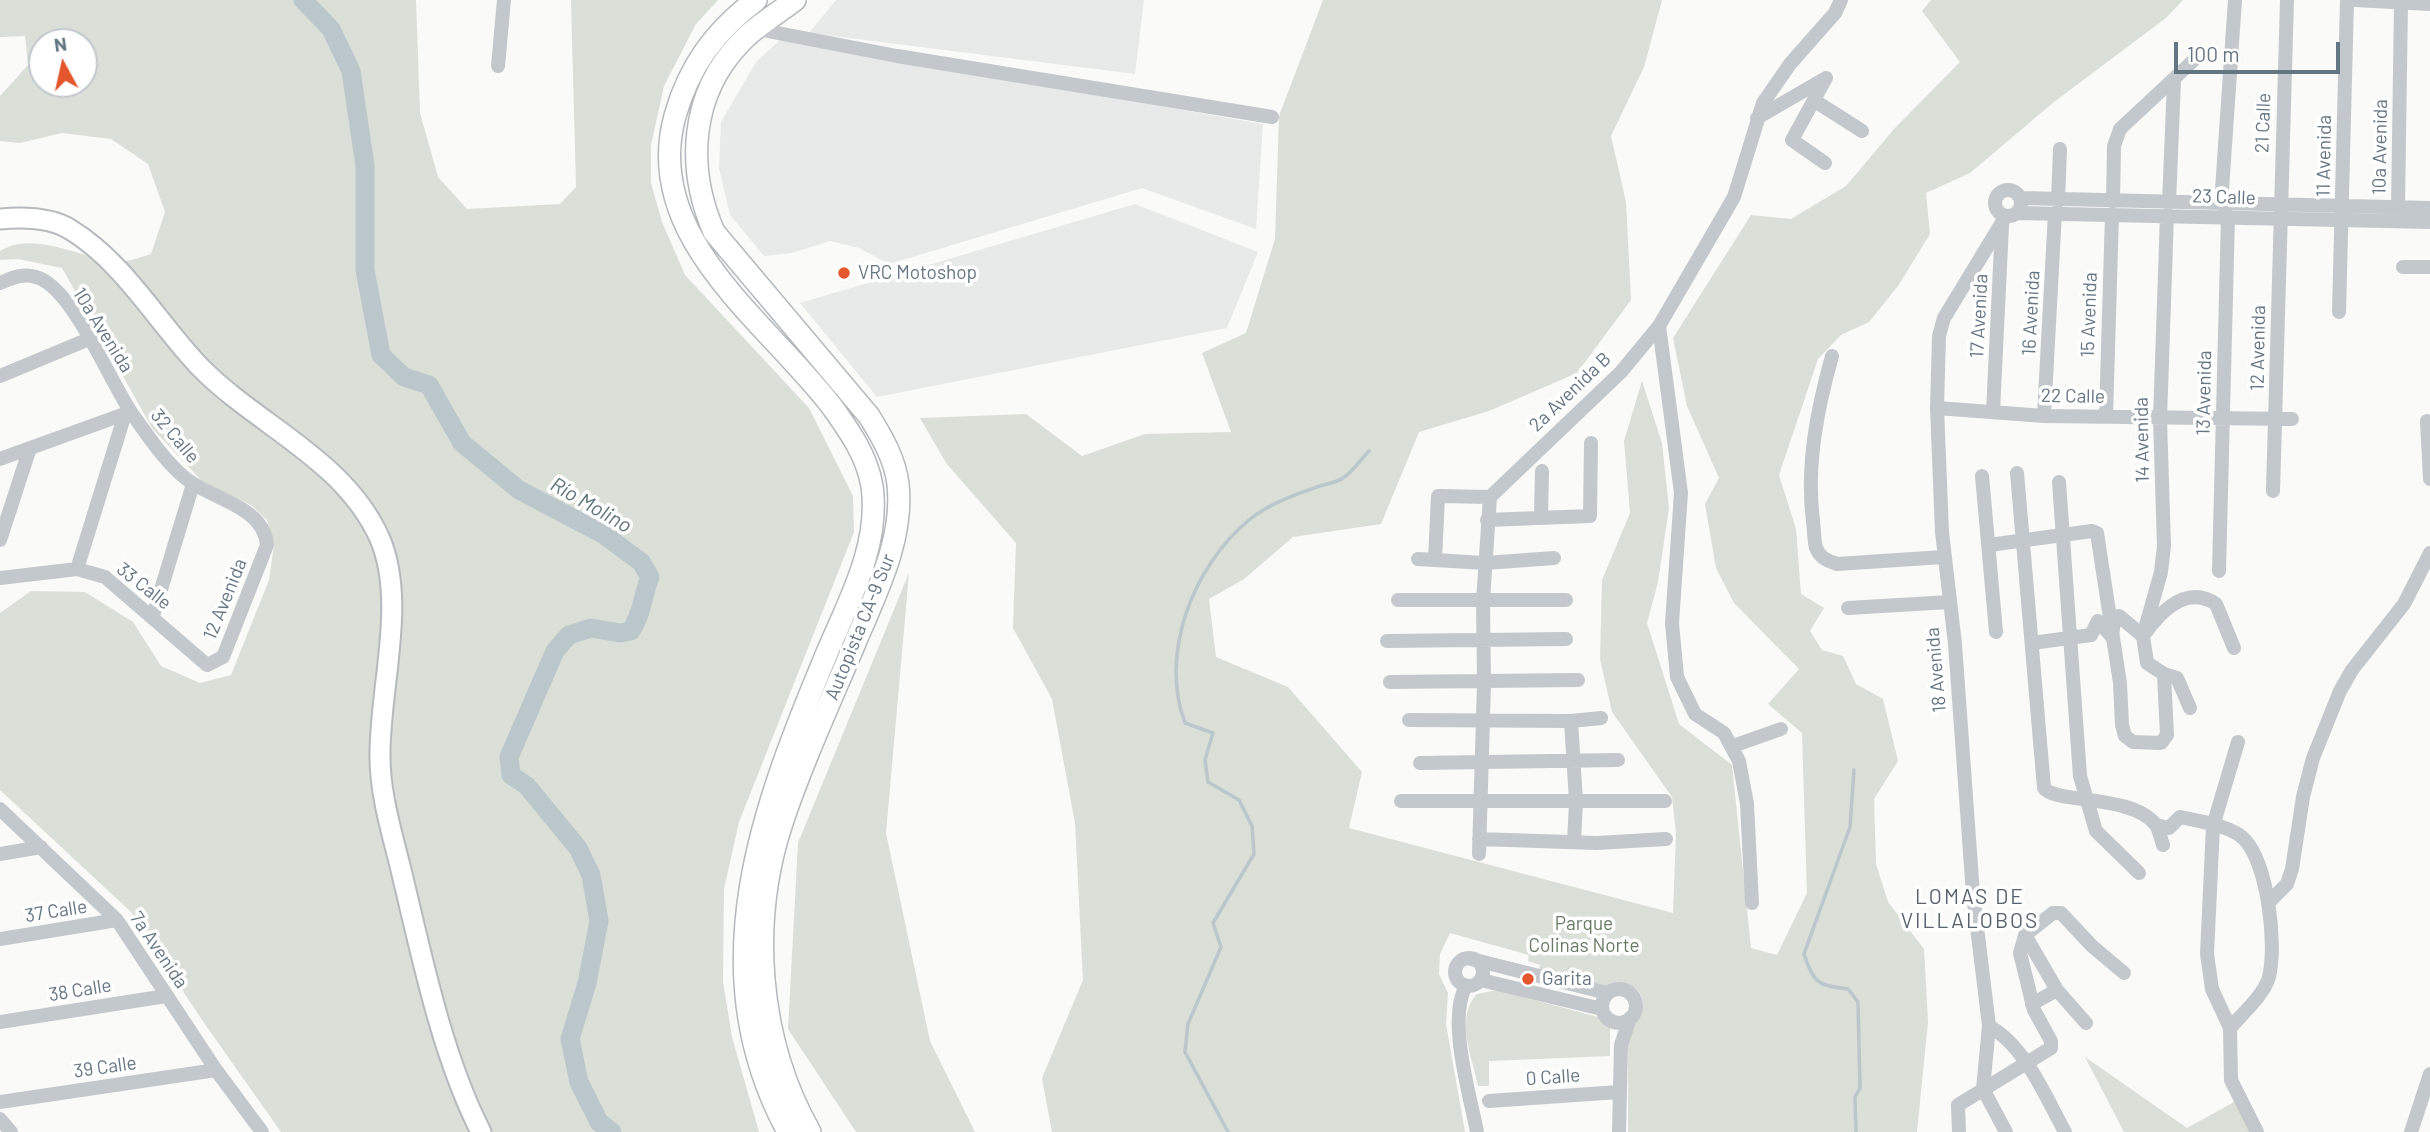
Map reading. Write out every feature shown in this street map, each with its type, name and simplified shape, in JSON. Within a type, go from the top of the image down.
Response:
[{"type":"highway","name":"Autopista CA-9 Sur","points":[[756,0],[730,19],[711,40],[687,81],[671,130],[670,167],[675,199],[686,226],[710,267],[823,395],[847,427],[864,456],[875,509],[868,550],[857,584],[812,689],[762,823],[749,882],[745,927],[748,1000],[762,1069],[788,1132]]},
{"type":"highway","name":"Autopista CA-9 Sur","points":[[795,0],[741,41],[723,62],[700,112],[694,153],[703,208],[714,232],[733,259],[792,322],[869,416],[887,446],[898,486],[892,550],[782,825],[769,884],[763,939],[766,998],[781,1065],[810,1132]]},
{"type":"main road","points":[[0,219],[43,219],[70,228],[104,256],[204,370],[321,462],[355,497],[380,539],[393,592],[379,760],[386,806],[433,997],[472,1114],[481,1132]]},
{"type":"street","points":[[498,66],[504,0]]},
{"type":"street","name":"2a Avenida B","points":[[1490,497],[1621,372],[1659,326],[1734,197],[1757,118],[1772,88],[1821,32],[1841,0]]},
{"type":"street","name":"13 Avenida","points":[[2219,571],[2224,210],[2235,0]]},
{"type":"street","name":"21 Calle","points":[[2279,212],[2287,0]]},
{"type":"street","name":"11 Avenida","points":[[2339,312],[2347,0]]},
{"type":"street","points":[[2355,0],[2430,4]]},
{"type":"street","name":"10a Avenida","points":[[2398,208],[2401,2]]},
{"type":"street","points":[[757,29],[897,56],[1272,117]]},
{"type":"street","points":[[2174,81],[2194,60]]},
{"type":"street","points":[[1757,118],[1826,78],[1792,140],[1825,163]]},
{"type":"street","name":"15 Avenida","points":[[2106,416],[2112,208],[2117,136],[2120,129],[2174,81]]},
{"type":"street","name":"14 Avenida","points":[[2164,674],[2147,663],[2143,636],[2161,572],[2164,546],[2160,419],[2174,81]]},
{"type":"street","points":[[1815,101],[1862,131]]},
{"type":"street","name":"16 Avenida","points":[[2044,416],[2060,149]]},
{"type":"street","points":[[2008,190],[2021,198],[2021,206],[2008,217],[1996,207],[1998,194],[2008,190]]},
{"type":"street","name":"23 Calle","points":[[2021,198],[2057,207]]},
{"type":"street","name":"23 Calle","points":[[2008,217],[2057,207],[2342,213],[2430,222]]},
{"type":"street","name":"23 Calle","points":[[2342,213],[2430,208]]},
{"type":"street","name":"12 Avenida","points":[[2273,491],[2279,212]]},
{"type":"street","name":"18 Avenida","points":[[1983,1089],[1989,1026],[1972,894],[1949,602],[1943,557],[1937,408],[1939,336],[1944,318],[2008,217]]},
{"type":"street","name":"17 Avenida","points":[[1993,412],[2008,217]]},
{"type":"street","points":[[2403,267],[2430,267]]},
{"type":"street","name":"10a Avenida","points":[[0,283],[14,276],[35,276],[52,286],[75,313],[128,413]]},
{"type":"street","points":[[1659,326],[1681,493],[1672,611],[1678,677],[1695,714],[1724,733],[1733,746],[1747,804],[1752,904]]},
{"type":"street","points":[[0,376],[89,339]]},
{"type":"street","points":[[1832,356],[1823,389],[1809,489],[1816,548],[1823,559],[1837,564],[1943,557]]},
{"type":"street","name":"22 Calle","points":[[1937,408],[2044,416],[2292,419]]},
{"type":"street","points":[[77,569],[128,413]]},
{"type":"street","name":"32 Calle","points":[[0,459],[128,413],[173,467],[193,484],[253,516],[267,539]]},
{"type":"street","points":[[2427,421],[2430,479]]},
{"type":"street","points":[[1486,520],[1590,516],[1591,443]]},
{"type":"street","points":[[0,540],[30,448]]},
{"type":"street","points":[[1541,517],[1542,471]]},
{"type":"street","points":[[2017,473],[2044,788],[2050,794],[2084,797],[2140,812],[2156,825],[2169,828],[2180,817],[2244,838],[2255,855],[2269,902],[2269,978],[2230,1028]]},
{"type":"street","points":[[1982,476],[1996,632]]},
{"type":"street","points":[[2059,482],[2069,638],[2084,797],[2096,831],[2139,873]]},
{"type":"street","points":[[153,616],[193,484]]},
{"type":"street","points":[[1435,560],[1438,496],[1490,497],[1486,520],[1483,601],[1485,640],[1479,854]]},
{"type":"street","points":[[1989,545],[2092,531],[2099,536],[2125,736],[2133,742],[2161,743],[2167,735],[2164,674],[2177,678],[2190,708]]},
{"type":"street","name":"12 Avenida","points":[[207,665],[223,656],[267,550],[267,539]]},
{"type":"street","points":[[2269,902],[2287,884],[2313,758],[2340,691],[2352,670],[2404,604],[2430,553]]},
{"type":"street","points":[[1418,559],[1485,563],[1554,558]]},
{"type":"street","name":"33 Calle","points":[[0,578],[77,569],[112,580],[207,665]]},
{"type":"street","points":[[2112,637],[2114,621],[2119,617],[2143,636],[2154,621],[2175,603],[2184,598],[2200,596],[2216,604],[2234,648]]},
{"type":"street","points":[[1398,600],[1566,600]]},
{"type":"street","points":[[1849,608],[1949,602]]},
{"type":"street","points":[[2032,643],[2091,635],[2098,621],[2103,623],[2112,637]]},
{"type":"street","points":[[1387,641],[1566,639]]},
{"type":"street","points":[[1390,682],[1578,680]]},
{"type":"street","points":[[1409,720],[1571,722],[1601,718]]},
{"type":"street","points":[[1571,722],[1575,761],[1574,842]]},
{"type":"street","points":[[1733,746],[1781,729]]},
{"type":"street","points":[[2238,742],[2213,826],[2207,954],[2212,989],[2230,1028],[2231,1080],[2257,1132]]},
{"type":"street","points":[[1420,763],[1618,760]]},
{"type":"street","points":[[1401,800],[1665,801]]},
{"type":"street","name":"7a Avenida","points":[[0,809],[117,920],[216,1070],[262,1132]]},
{"type":"street","points":[[2156,825],[2163,845]]},
{"type":"street","points":[[1479,839],[1574,842],[1666,839]]},
{"type":"street","points":[[0,854],[41,847]]},
{"type":"street","points":[[1959,1132],[1956,1112],[1958,1105],[2028,1065],[2051,1048],[2051,1041],[2032,1004],[2020,953],[2025,935],[2053,913],[2061,913],[2092,946],[2124,973]]},
{"type":"street","name":"37 Calle","points":[[0,939],[117,920]]},
{"type":"street","points":[[2025,935],[2057,990],[2086,1023]]},
{"type":"street","points":[[1471,959],[1482,966],[1481,980]]},
{"type":"street","points":[[1466,986],[1459,981],[1456,968],[1462,961],[1471,959],[1608,993],[1622,989],[1631,994],[1636,1009],[1621,1045],[1619,1132]]},
{"type":"street","points":[[1514,986],[1517,970]]},
{"type":"street","points":[[1477,1132],[1458,1010],[1466,986],[1481,980],[1514,986],[1606,1014],[1620,1023],[1630,1018]]},
{"type":"street","points":[[2032,1004],[2057,990]]},
{"type":"street","points":[[1608,993],[1606,1014],[1621,1045]]},
{"type":"street","name":"38 Calle","points":[[0,1022],[166,996]]},
{"type":"street","points":[[1989,1026],[2007,1039],[2028,1065],[2066,1132]]},
{"type":"street","name":"39 Calle","points":[[0,1102],[216,1070]]},
{"type":"street","points":[[2411,1132],[2430,1074]]},
{"type":"street","points":[[1983,1089],[2006,1132]]},
{"type":"street","name":"0 Calle","points":[[1489,1101],[1619,1092]]},
{"type":"street","points":[[0,1119],[11,1132]]},
{"type":"shaded area","points":[[836,0],[1144,0],[1135,74],[809,33]]},
{"type":"shaded area","points":[[780,40],[1263,124],[1256,229],[1142,188],[889,264],[859,248],[830,241],[792,253],[764,256],[730,215],[719,168],[721,122],[756,62]]},
{"type":"shaded area","points":[[1135,204],[1258,252],[1227,328],[877,397],[800,303]]},
{"type":"green space","points":[[0,0],[416,0],[420,113],[438,177],[467,209],[560,204],[576,187],[571,0],[718,0],[696,24],[664,86],[651,145],[651,183],[662,222],[685,275],[809,408],[853,496],[854,532],[739,822],[724,889],[723,982],[732,1037],[759,1132],[281,1132],[202,1020],[131,912],[0,790],[0,613],[31,591],[85,592],[133,622],[161,666],[200,683],[231,675],[269,580],[274,545],[267,520],[251,505],[202,481],[152,428],[62,268],[18,259],[0,260],[0,251],[30,243],[110,260],[134,259],[151,254],[165,212],[148,164],[111,139],[62,133],[20,143],[0,141],[0,96],[28,65],[25,36],[0,37]]},
{"type":"green space","name":"Parque Colinas Norte","points":[[1323,0],[1662,0],[1644,67],[1611,136],[1626,202],[1631,300],[1577,373],[1489,411],[1419,432],[1381,524],[1293,537],[1244,579],[1209,599],[1216,657],[1288,687],[1362,772],[1349,828],[1673,913],[1676,833],[1672,797],[1612,712],[1600,659],[1602,580],[1630,513],[1624,441],[1642,381],[1662,443],[1669,508],[1658,582],[1647,623],[1679,724],[1732,765],[1751,948],[1777,955],[1807,893],[1802,733],[1768,704],[1799,669],[1734,603],[1716,568],[1705,504],[1719,478],[1687,406],[1673,338],[1751,215],[1791,219],[1846,186],[1894,129],[1960,62],[1922,11],[1931,0],[2183,0],[2166,18],[2054,102],[1970,173],[1926,193],[1930,234],[1898,286],[1869,322],[1841,335],[1818,359],[1779,475],[1796,529],[1801,594],[1824,608],[1810,631],[1822,650],[1843,656],[1856,684],[1883,699],[1898,761],[1874,799],[1876,864],[1888,902],[1924,949],[1928,1022],[1917,1132],[1628,1132],[1628,1026],[1641,1012],[1643,1001],[1638,990],[1626,984],[1595,985],[1539,970],[1540,965],[1528,961],[1529,955],[1450,933],[1440,954],[1439,974],[1448,993],[1446,1024],[1465,1132],[1052,1132],[1042,1078],[1083,980],[1075,823],[1052,699],[1013,628],[1016,543],[946,463],[920,418],[1026,414],[1082,456],[1145,434],[1231,432],[1202,353],[1246,333],[1275,239],[1279,116]]},
{"type":"green space","points":[[909,573],[886,833],[930,1041],[975,1132],[856,1132],[788,1029],[798,843]]},
{"type":"green space","points":[[1497,990],[1598,1017],[1610,1028],[1610,1056],[1489,1061],[1489,1086],[1478,1086],[1467,1039],[1467,1015],[1477,994]]},
{"type":"green space","points":[[2085,1057],[2187,1128],[2236,1101],[2253,1132],[2124,1132]]},
{"type":"waterway","name":"Río Molino","points":[[303,0],[331,29],[351,71],[365,166],[365,270],[381,355],[404,377],[429,385],[462,443],[519,490],[603,534],[641,562],[650,577],[631,631],[620,633],[591,628],[569,635],[555,651],[509,757],[511,775],[527,786],[578,848],[591,875],[599,921],[587,983],[570,1039],[579,1082],[599,1122],[612,1132]]},
{"type":"waterway","points":[[1228,1132],[1185,1052],[1188,1024],[1221,947],[1213,923],[1254,854],[1252,826],[1239,800],[1208,782],[1205,760],[1213,733],[1185,723],[1178,696],[1176,669],[1179,641],[1197,586],[1229,539],[1256,514],[1299,493],[1343,478],[1369,451]]},
{"type":"waterway","points":[[1854,770],[1850,827],[1804,954],[1818,981],[1848,989],[1858,1002],[1860,1088],[1855,1097],[1856,1132]]},
{"type":"place","name":"VRC Motoshop","points":[[844,273]]},
{"type":"place","name":"Garita","points":[[1528,979]]},
{"type":"district","name":"LOMAS DE VILLALOBOS","points":[[1970,909]]}]
